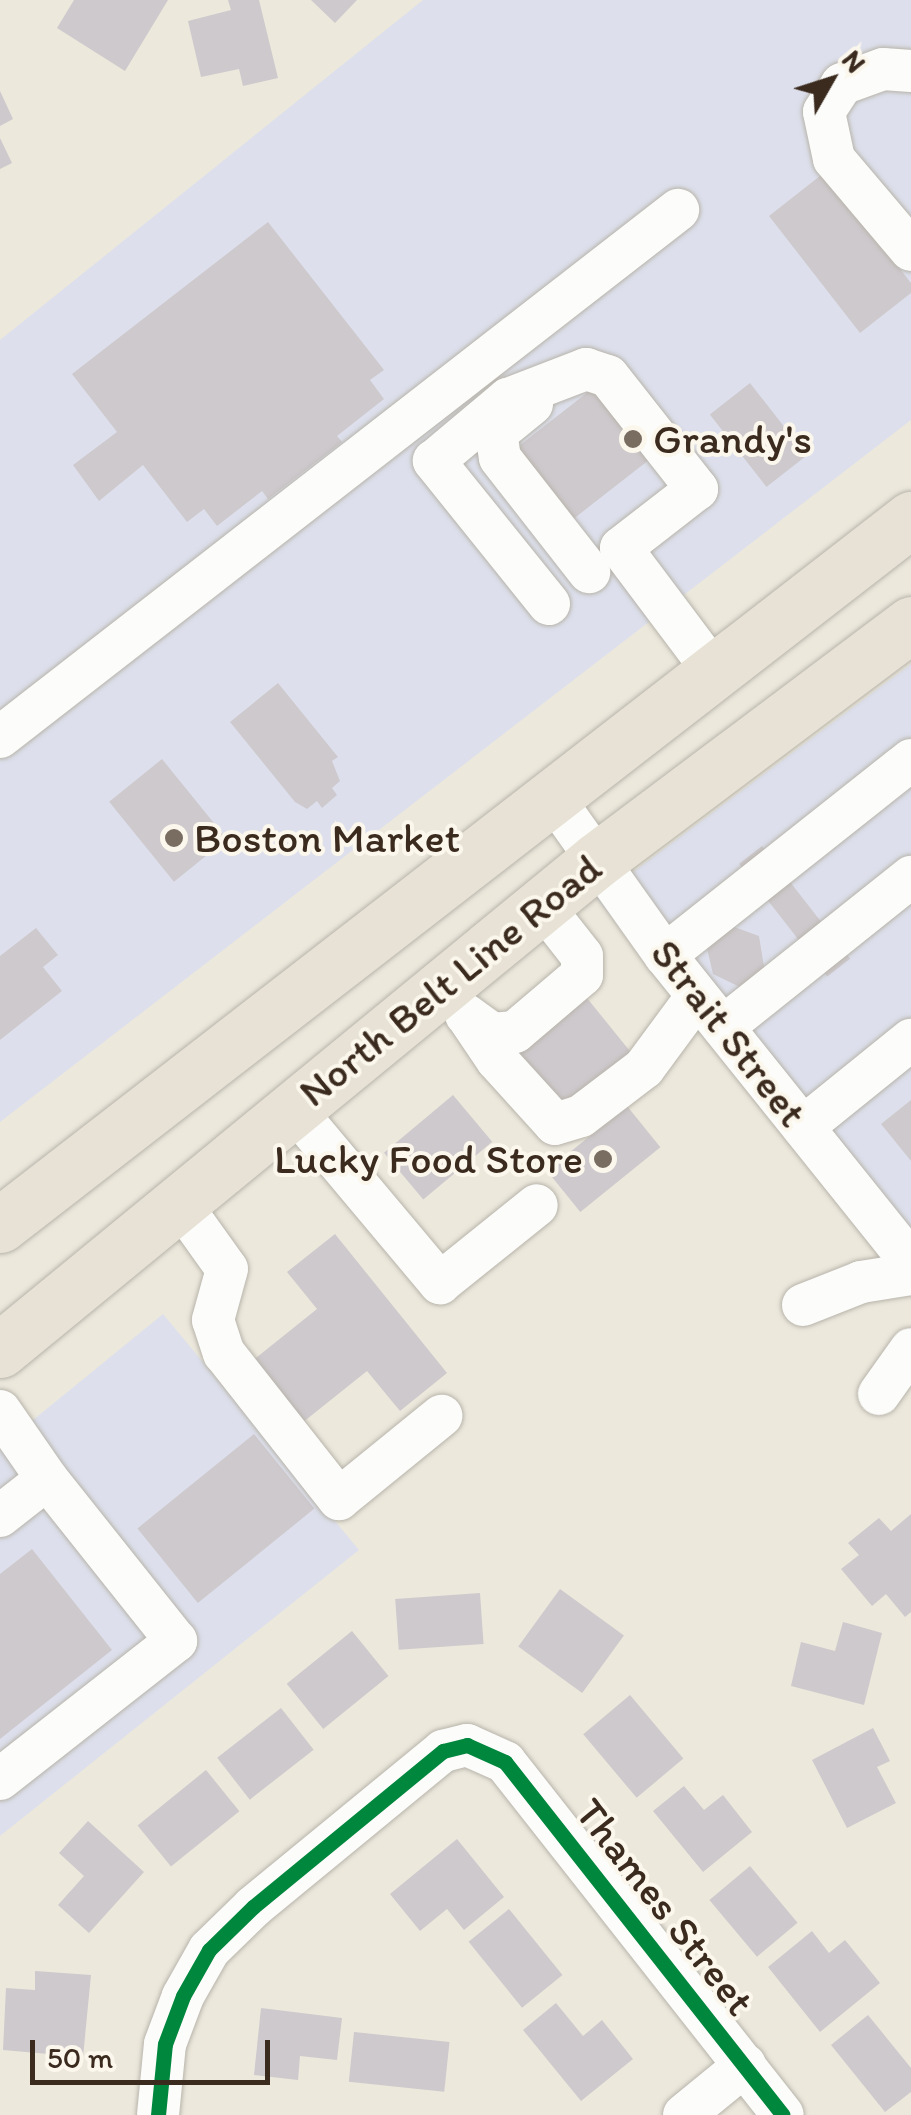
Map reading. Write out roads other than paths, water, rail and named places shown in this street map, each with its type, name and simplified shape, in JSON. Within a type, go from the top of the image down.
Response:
[{"type":"main road","name":"North Belt Line Road","points":[[0,1225],[911,519]]},
{"type":"main road","name":"North Belt Line Road","points":[[0,1350],[293,1108],[455,1004],[542,904],[911,624]]},
{"type":"street","points":[[911,71],[883,69],[842,84],[824,112],[834,158],[911,250]]},
{"type":"street","points":[[0,737],[678,210]]},
{"type":"street","points":[[549,604],[434,461],[508,399],[586,369],[608,376],[697,488],[621,548],[715,673]]},
{"type":"street","points":[[559,381],[501,429],[500,458],[590,572]]},
{"type":"street","points":[[665,955],[895,782]]},
{"type":"street","name":"Strait Street","points":[[554,799],[665,955],[911,1262]]},
{"type":"street","points":[[455,1004],[497,1060],[555,1124],[581,1116],[710,1012],[911,877]]},
{"type":"street","points":[[455,1004],[492,1034],[515,1032],[582,975],[582,956],[542,904]]},
{"type":"street","points":[[803,1127],[911,1040]]},
{"type":"street","points":[[293,1108],[440,1283],[538,1204]]},
{"type":"street","points":[[178,1202],[228,1268],[213,1320],[224,1353],[339,1498],[441,1416]]},
{"type":"street","points":[[803,1305],[861,1282],[911,1274]]},
{"type":"street","points":[[878,1394],[911,1348]]},
{"type":"street","points":[[0,1412],[47,1478],[176,1640],[0,1779]]},
{"type":"street","points":[[0,1516],[47,1478]]},
{"type":"street","name":"Thames Street","points":[[158,2115],[165,2044],[183,1996],[208,1950],[443,1750],[467,1745],[505,1762],[783,2115]]},
{"type":"street","points":[[684,2115],[745,2065]]},
{"type":"place","name":"Grandy's","points":[[633,439]]},
{"type":"place","name":"Boston Market","points":[[174,838]]},
{"type":"place","name":"Lucky Food Store","points":[[603,1159]]}]
